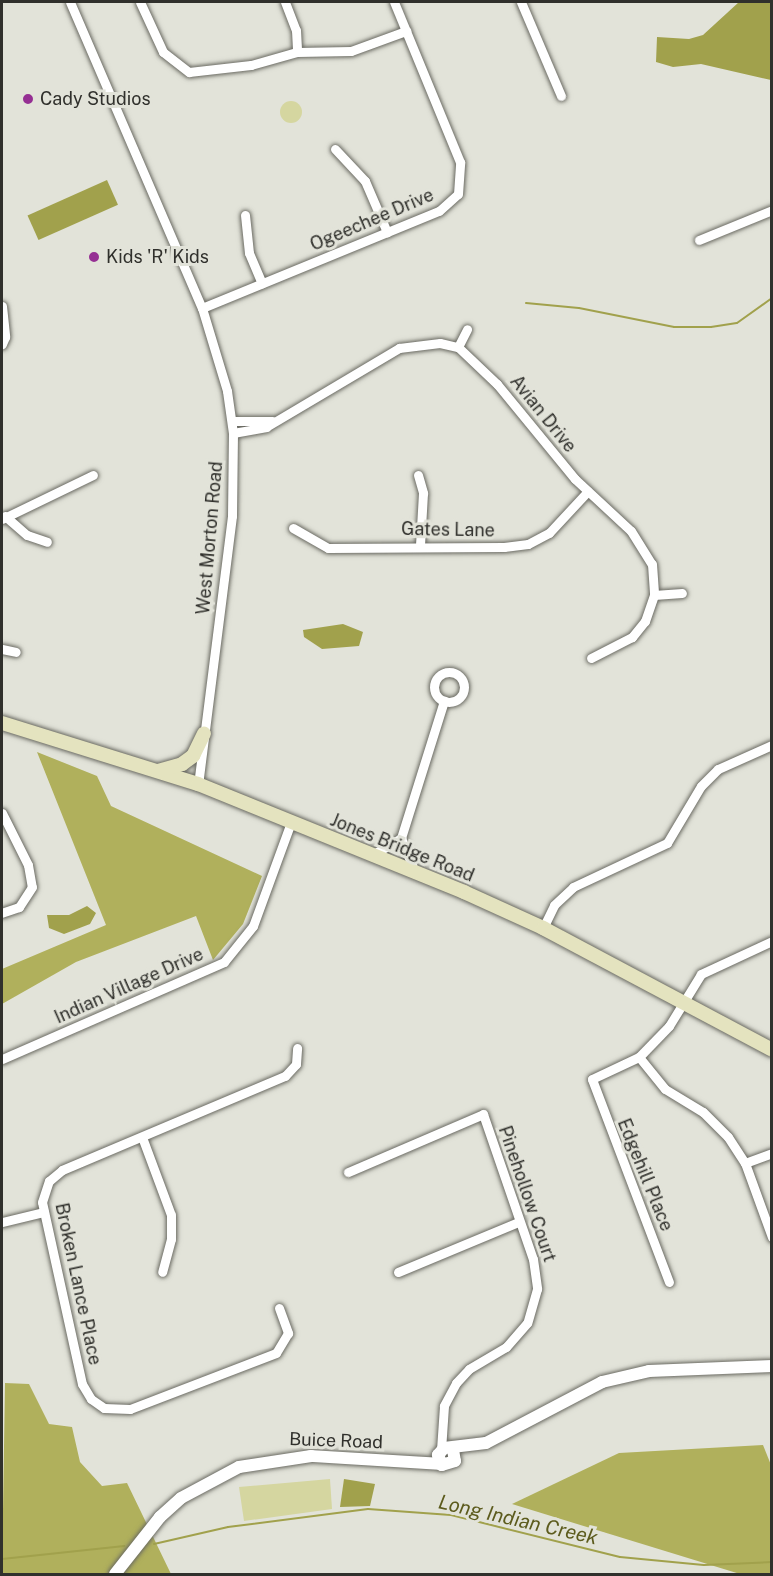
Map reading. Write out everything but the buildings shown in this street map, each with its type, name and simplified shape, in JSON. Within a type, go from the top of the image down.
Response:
[{"type":"main road","name":"Jones Bridge Road","points":[[2,723],[198,784],[414,871],[543,928],[771,1050]]},
{"type":"main road","points":[[158,771],[182,764],[193,756],[204,732]]},
{"type":"street","name":"West Morton Road","points":[[70,2],[202,308],[218,351],[232,421],[232,516],[198,784]]},
{"type":"street","points":[[140,2],[163,52],[189,72],[251,65],[297,52],[351,51],[406,31]]},
{"type":"street","points":[[285,2],[296,30],[297,52]]},
{"type":"street","name":"Ogeechee Drive","points":[[202,308],[446,207],[458,195],[462,180],[460,162],[393,2]]},
{"type":"street","points":[[521,2],[561,96]]},
{"type":"street","points":[[335,149],[365,181],[387,232]]},
{"type":"street","points":[[699,240],[771,210]]},
{"type":"street","points":[[244,215],[249,253],[262,284]]},
{"type":"street","points":[[2,306],[5,337],[2,344]]},
{"type":"street","points":[[233,433],[266,427],[272,421],[399,348],[440,343],[458,346],[467,329]]},
{"type":"street","name":"Avian Drive","points":[[458,346],[497,384],[588,491],[641,543],[652,564],[654,595],[645,621],[632,637],[591,658]]},
{"type":"street","points":[[232,421],[272,421]]},
{"type":"street","points":[[47,542],[27,535],[3,518],[93,475]]},
{"type":"street","points":[[418,475],[423,493],[420,545]]},
{"type":"street","name":"Gates Lane","points":[[292,528],[328,548],[528,544],[549,533],[588,491]]},
{"type":"street","points":[[654,595],[682,593]]},
{"type":"street","points":[[2,649],[16,652]]},
{"type":"street","points":[[414,871],[401,838],[444,701]]},
{"type":"street","points":[[543,928],[554,905],[573,888],[667,843],[701,786],[718,769],[771,745]]},
{"type":"street","points":[[2,813],[28,866],[32,887],[19,907],[2,913]]},
{"type":"street","name":"Indian Village Drive","points":[[2,1059],[224,962],[253,926],[291,822]]},
{"type":"street","points":[[372,855],[401,838]]},
{"type":"street","points":[[771,941],[704,972],[683,1001],[669,1026],[639,1058],[665,1089],[721,1127],[745,1163],[771,1237]]},
{"type":"street","name":"Broken Lance Place","points":[[279,1308],[288,1333],[276,1353],[130,1409],[104,1408],[82,1384],[44,1212],[44,1191],[57,1174],[285,1076],[296,1064],[297,1048]]},
{"type":"street","name":"Edgehill Place","points":[[639,1058],[592,1080],[669,1282]]},
{"type":"street","name":"Pinehollow Court","points":[[348,1172],[483,1114],[518,1222],[537,1272],[534,1306],[521,1334],[456,1383],[444,1406],[442,1428],[445,1453]]},
{"type":"street","points":[[142,1137],[171,1215],[171,1239],[162,1272]]},
{"type":"street","points":[[745,1163],[771,1153]]},
{"type":"street","points":[[2,1222],[44,1212]]},
{"type":"street","points":[[398,1272],[518,1222]]},
{"type":"street","name":"Buice Road","points":[[445,1453],[454,1463],[486,1443],[602,1382],[649,1371],[771,1366]]},
{"type":"street","name":"Buice Road","points":[[115,1575],[174,1504],[201,1484],[239,1467],[311,1456],[421,1461],[486,1443]]},
{"type":"green space","points":[[291,101],[299,104],[302,112],[299,120],[291,123],[283,120],[280,112],[283,104]]},
{"type":"green space","points":[[330,1479],[332,1509],[244,1521],[239,1487]]},
{"type":"shaded area","points":[[739,2],[771,2],[771,80],[701,64],[673,67],[656,62],[657,37],[689,39],[703,35]]},
{"type":"shaded area","points":[[107,180],[118,205],[39,240],[28,215]]},
{"type":"shaded area","points":[[343,624],[363,632],[359,646],[322,649],[304,637],[303,630]]},
{"type":"shaded area","points":[[37,752],[97,776],[111,806],[262,876],[243,924],[213,960],[196,916],[76,962],[2,1004],[2,969],[106,925]]},
{"type":"shaded area","points":[[87,906],[96,913],[90,924],[64,934],[49,928],[47,915],[69,915]]},
{"type":"shaded area","points":[[5,1383],[29,1384],[49,1424],[72,1427],[80,1462],[102,1486],[127,1483],[171,1574],[2,1574]]},
{"type":"shaded area","points":[[763,1445],[771,1465],[771,1574],[740,1574],[512,1504],[619,1453]]},
{"type":"shaded area","points":[[344,1479],[375,1484],[370,1506],[340,1507]]},
{"type":"waterway","points":[[526,303],[579,308],[674,327],[711,327],[737,323],[772,298]]},
{"type":"waterway","name":"Long Indian Creek","points":[[154,1544],[228,1527],[368,1509],[451,1515],[620,1557],[704,1565],[772,1562]]},
{"type":"waterway","name":"Long Indian Creek","points":[[2,1559],[124,1546]]},
{"type":"place","name":"Cady Studios","points":[[28,99]]},
{"type":"place","name":"Kids 'R' Kids","points":[[94,257]]}]
